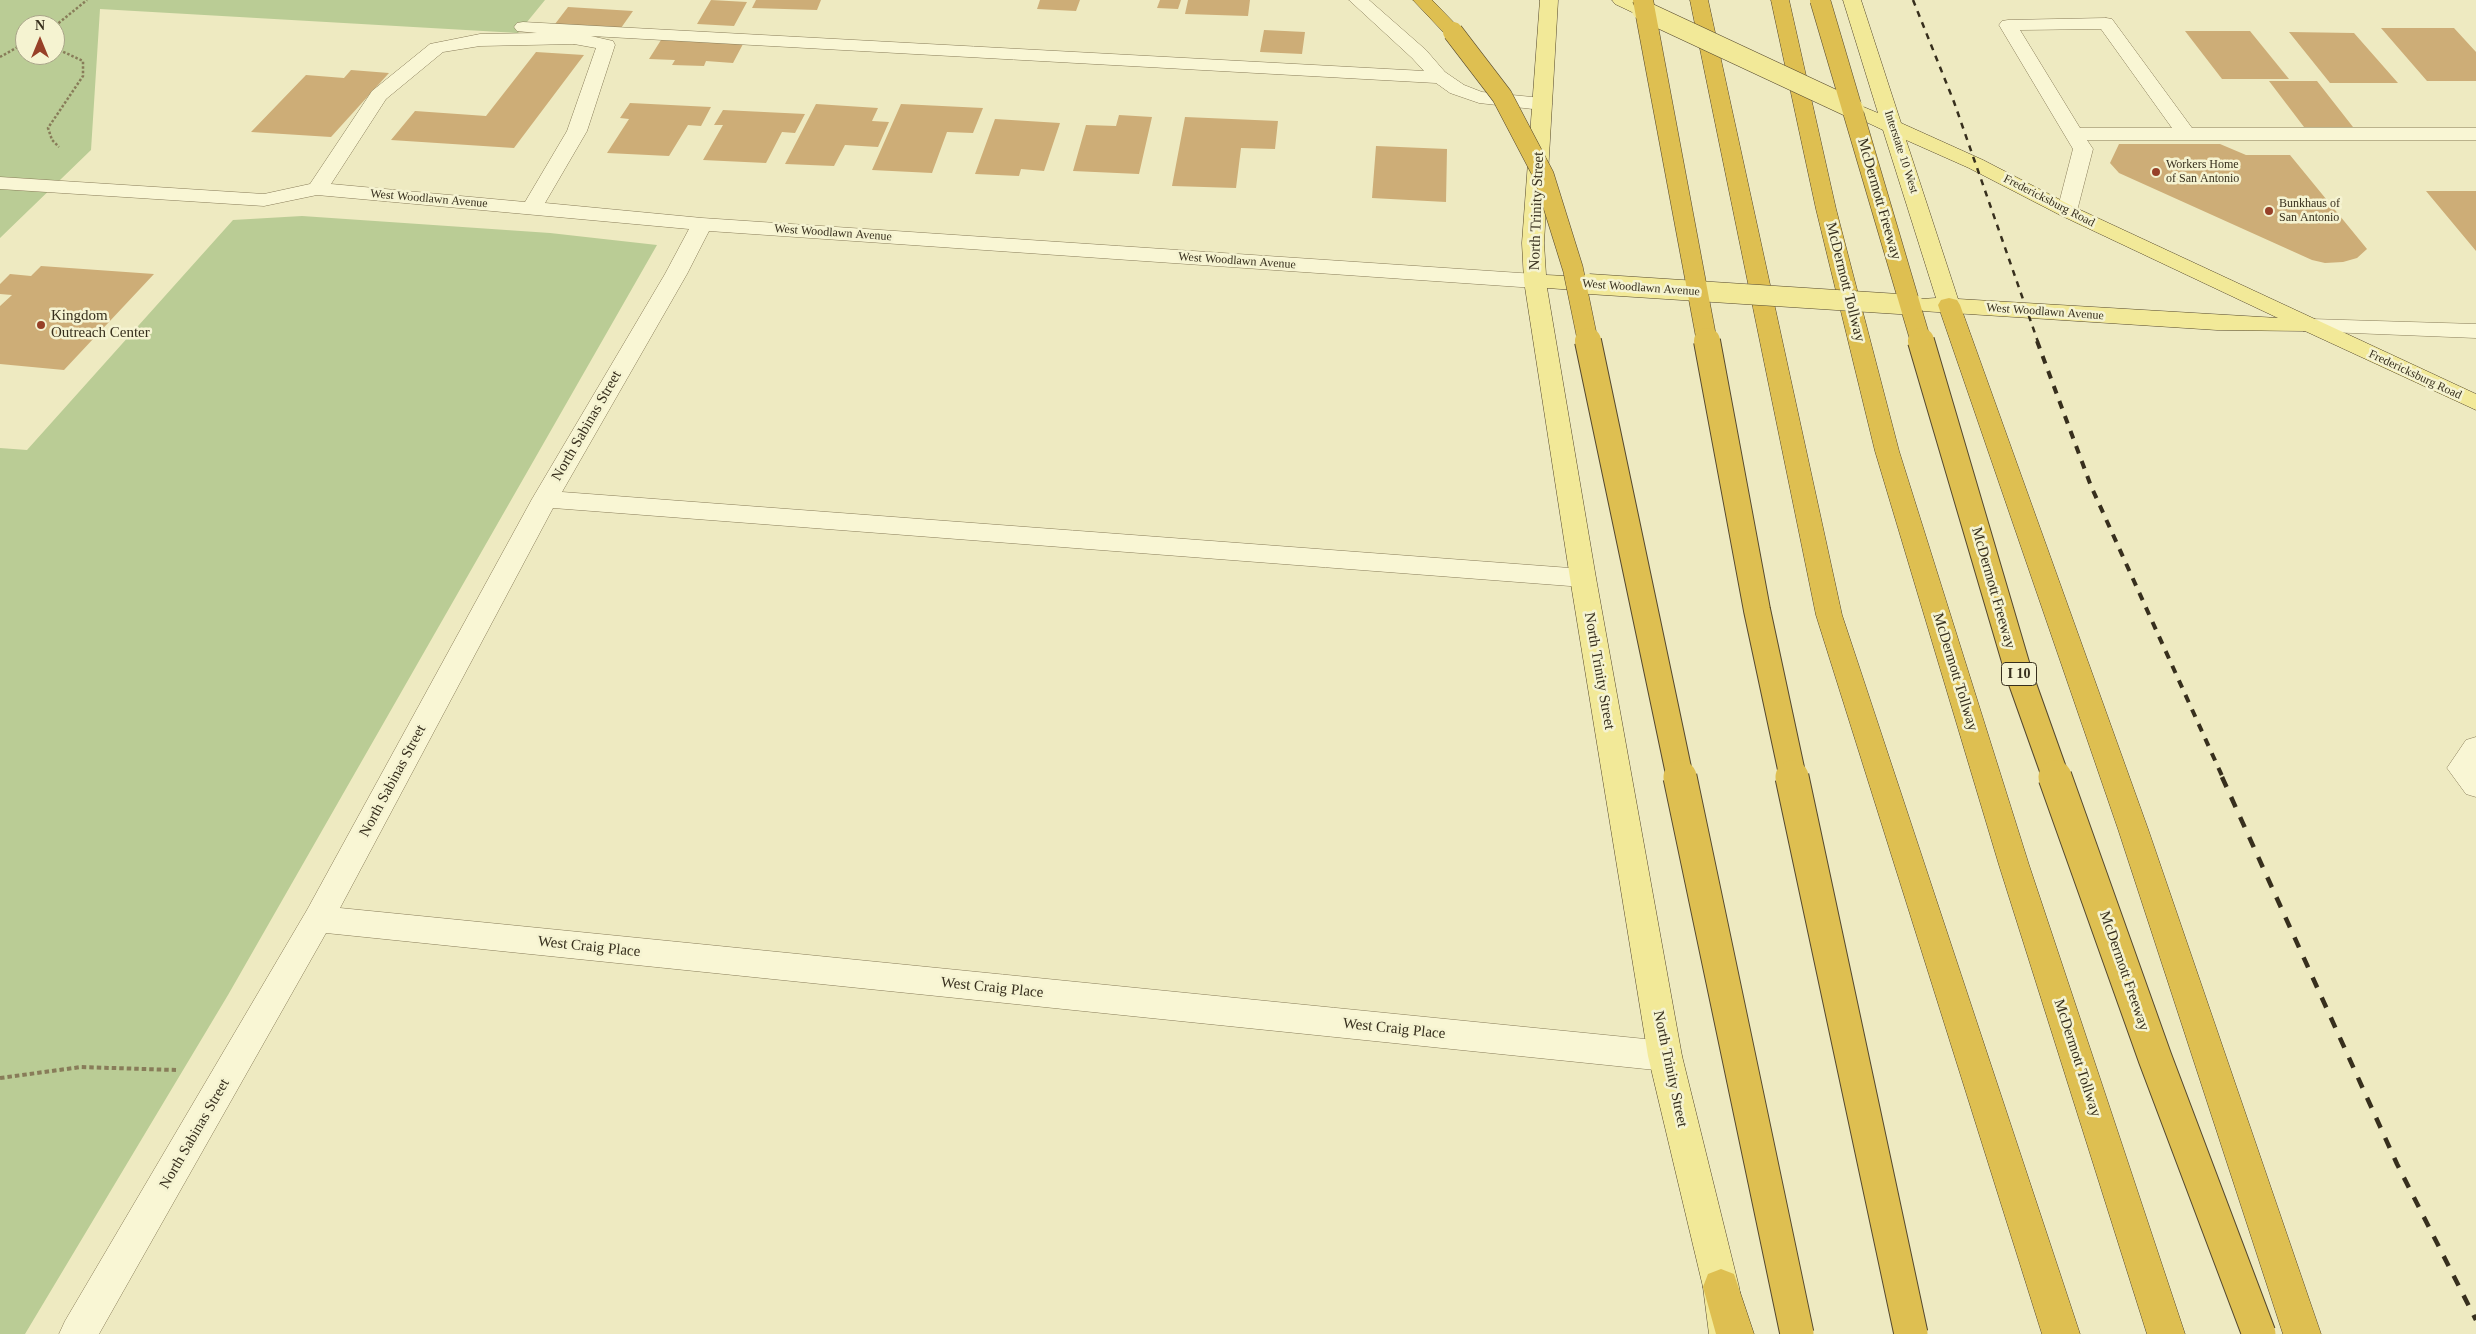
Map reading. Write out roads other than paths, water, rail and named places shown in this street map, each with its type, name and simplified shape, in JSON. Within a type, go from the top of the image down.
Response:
[{"type":"highway","points":[[1422,0],[1453,32],[1502,96],[1544,176],[1573,268],[1797,1334]]},
{"type":"highway","points":[[1699,0],[1830,615],[2061,1334]]},
{"type":"highway","name":"McDermott Tollway","points":[[1780,0],[1826,209],[1886,451],[2014,865],[2166,1334]]},
{"type":"highway","name":"McDermott Freeway","points":[[1820,0],[2019,674],[2154,1058],[2259,1334]]},
{"type":"highway","points":[[1643,5],[1757,610],[1910,1334]]},
{"type":"highway","points":[[1949,305],[2133,829],[2302,1334]]},
{"type":"highway","points":[[1721,1287],[1735,1334]]},
{"type":"main road","name":"North Trinity Street","points":[[1549,0],[1533,243],[1536,281],[1583,578],[1666,1056],[1721,1287],[1728,1334]]},
{"type":"main road","name":"Fredericksburg Road","points":[[1621,0],[1643,5],[1854,109],[1976,164],[2068,211],[2476,404]]},
{"type":"main road","name":"Interstate 10 West","points":[[1852,0],[1949,305]]},
{"type":"main road","name":"West Woodlawn Avenue","points":[[1536,281],[2217,323],[2312,326]]},
{"type":"street","points":[[1358,0],[1418,54],[1441,78],[1457,89],[1479,97],[1542,104]]},
{"type":"street","points":[[2068,211],[2084,149],[2008,25],[2106,23],[2186,134]]},
{"type":"street","points":[[523,27],[1441,78]]},
{"type":"street","points":[[317,189],[379,95],[437,48],[480,40],[574,38],[606,45],[577,132],[531,209]]},
{"type":"street","points":[[2076,134],[2476,134]]},
{"type":"street","name":"West Woodlawn Avenue","points":[[0,183],[264,200],[317,189],[702,224],[1536,281]]},
{"type":"street","name":"North Sabinas Street","points":[[78,1334],[318,919],[545,499],[676,274],[702,224]]},
{"type":"street","name":"West Woodlawn Avenue","points":[[2312,326],[2476,331]]},
{"type":"street","points":[[545,499],[1583,578]]},
{"type":"street","points":[[2476,748],[2461,768],[2476,786]]},
{"type":"street","name":"West Craig Place","points":[[318,919],[1666,1056]]},
{"type":"railway","points":[[1913,0],[1954,102],[2038,342]]},
{"type":"railway","points":[[2037,341],[2091,486],[2223,778]]},
{"type":"railway","points":[[2222,777],[2397,1164],[2476,1320]]},
{"type":"place","name":"Workers Home of San Antonio","points":[[2156,172]]},
{"type":"place","name":"Bunkhaus of San Antonio","points":[[2269,211]]},
{"type":"place","name":"Kingdom Outreach Center","points":[[41,325]]}]
